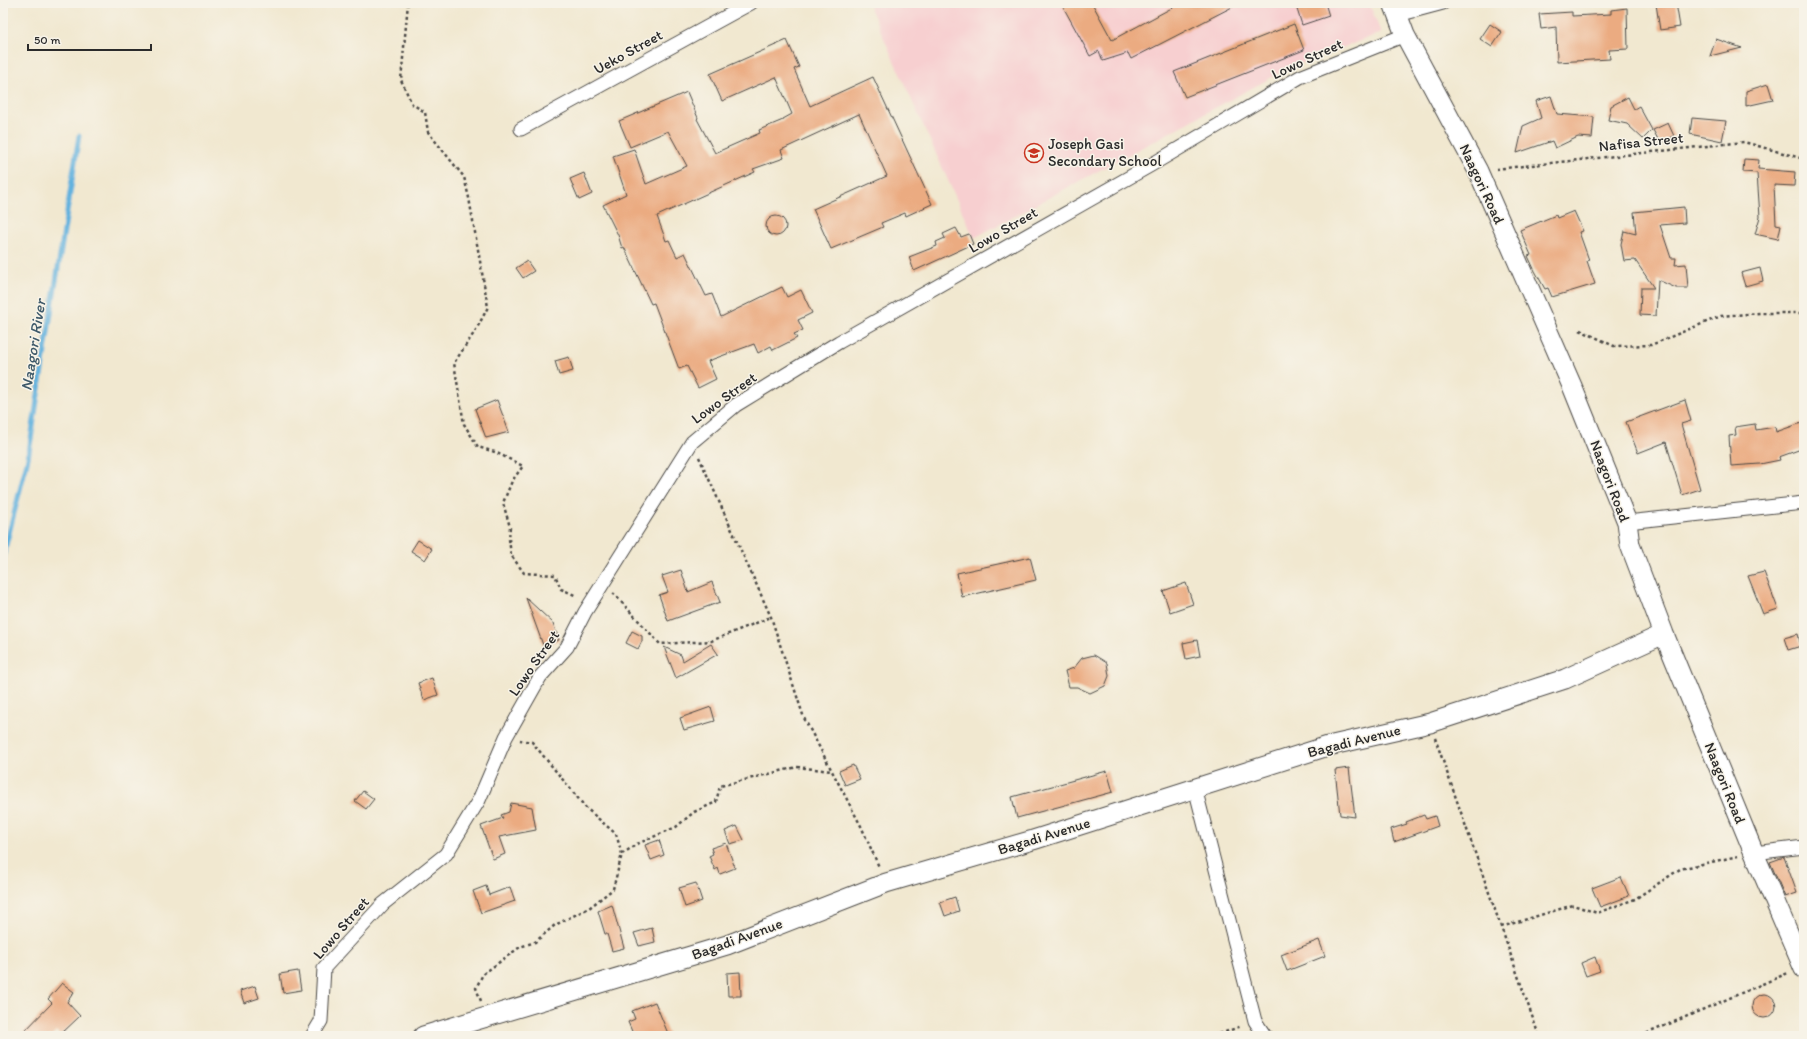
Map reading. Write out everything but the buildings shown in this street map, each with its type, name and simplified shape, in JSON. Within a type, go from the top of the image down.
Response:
[{"type":"street","name":"Ueko Street","points":[[522,129],[751,3]]},
{"type":"street","points":[[1395,9],[1443,3]]},
{"type":"street","name":"Naagori Road","points":[[1395,9],[1405,35],[1478,171],[1572,386],[1627,522],[1630,546],[1664,634],[1803,967]]},
{"type":"street","name":"Lowo Street","points":[[312,1036],[321,1021],[324,968],[383,904],[446,854],[479,800],[506,737],[540,677],[567,647],[585,612],[692,442],[736,405],[839,342],[1151,165],[1300,77],[1405,35]]},
{"type":"street","points":[[1627,522],[1804,503]]},
{"type":"street","name":"Bagadi Avenue","points":[[423,1036],[726,945],[886,883],[1033,840],[1328,746],[1430,722],[1565,679],[1664,634]]},
{"type":"street","points":[[1195,788],[1255,1021],[1265,1036]]},
{"type":"street","points":[[1754,852],[1804,847]]},
{"type":"path","points":[[408,3],[401,80],[412,104],[425,112],[428,132],[464,177],[488,307],[476,330],[454,364],[464,424],[478,446],[495,452],[523,466],[512,481],[503,503],[510,527],[509,539],[511,555],[524,573],[555,575],[561,590],[580,598]]},
{"type":"path","name":"Nafisa Street","points":[[1478,171],[1744,142],[1804,158]]},
{"type":"path","points":[[1580,330],[1614,346],[1651,345],[1721,316],[1760,313],[1804,313]]},
{"type":"path","points":[[692,442],[771,617],[804,718],[861,826],[886,883]]},
{"type":"path","points":[[603,583],[660,644],[711,641],[771,617]]},
{"type":"path","points":[[1430,722],[1539,1036]]},
{"type":"path","points":[[487,1018],[476,988],[483,974],[520,947],[535,942],[555,925],[589,908],[613,889],[622,854],[616,834],[586,808],[532,742],[506,737]]},
{"type":"path","points":[[622,854],[637,844],[676,827],[694,812],[716,802],[720,786],[797,767],[831,771]]},
{"type":"path","points":[[1501,927],[1573,905],[1597,913],[1635,899],[1680,869],[1754,852]]},
{"type":"path","points":[[1641,1036],[1803,967]]},
{"type":"path","points":[[1214,1036],[1255,1021]]},
{"type":"shaded area","name":"Joseph Gasi Secondary School","points":[[868,3],[1369,3],[1381,33],[1289,68],[974,238]]},
{"type":"waterway","name":"Naagori River","points":[[3,557],[28,458],[79,136]]},
{"type":"place","name":"Joseph Gasi Secondary School","points":[[1034,153]]}]
